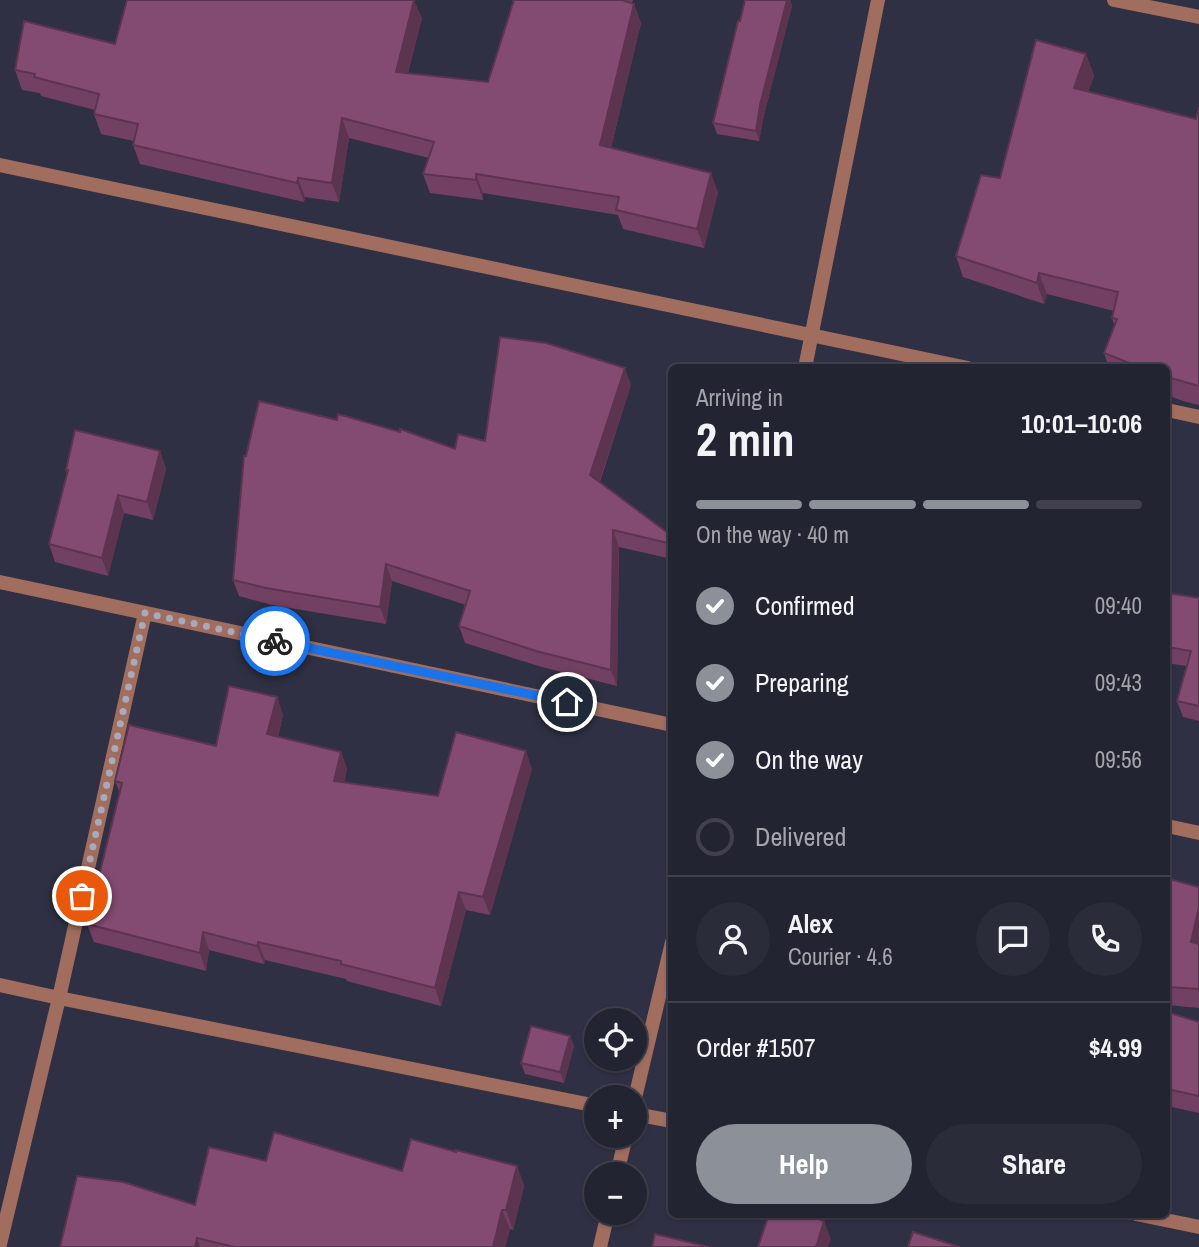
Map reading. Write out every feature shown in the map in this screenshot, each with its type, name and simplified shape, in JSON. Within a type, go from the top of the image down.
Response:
[{"type":"street","points":[[806,364],[878,0]]},
{"type":"street","points":[[1114,0],[1199,17]]},
{"type":"street","points":[[0,165],[950,364]]},
{"type":"street","points":[[1170,411],[1199,417]]},
{"type":"street","points":[[0,582],[668,723]]},
{"type":"street","points":[[0,1244],[59,999],[145,613]]},
{"type":"street","points":[[1170,827],[1199,833]]},
{"type":"street","points":[[638,1085],[668,959]]},
{"type":"street","points":[[0,985],[584,1103]]},
{"type":"street","points":[[647,1116],[668,1120]]},
{"type":"street","points":[[1155,1218],[1199,1227]]},
{"type":"street","points":[[600,1247],[605,1225]]},
{"type":"building","points":[[127,0],[414,0],[396,72],[488,82],[514,0],[622,0],[634,4],[600,145],[711,173],[697,229],[616,210],[619,197],[476,174],[476,180],[423,174],[434,142],[342,118],[332,183],[298,178],[297,183],[133,145],[138,124],[94,114],[99,94],[15,70],[24,21],[115,44]]},
{"type":"building","points":[[745,0],[787,0],[756,131],[713,123]]},
{"type":"building","points":[[1036,40],[1086,54],[1074,88],[1196,119],[1199,107],[1199,386],[1170,378],[1170,364],[1132,364],[1104,353],[1117,319],[1112,318],[1118,292],[1039,273],[1037,283],[956,256],[981,175],[1000,178]]},
{"type":"building","points":[[500,337],[546,343],[625,368],[590,475],[668,533],[668,543],[613,530],[611,670],[536,651],[459,626],[470,591],[386,564],[380,607],[233,580],[244,456],[259,401],[337,420],[338,414],[400,432],[400,429],[455,449],[458,434],[485,441]]},
{"type":"building","points":[[75,430],[160,451],[147,502],[118,495],[102,558],[49,544]]},
{"type":"building","points":[[1170,593],[1199,598],[1199,706],[1177,701],[1191,651],[1170,648]]},
{"type":"building","points":[[229,686],[277,697],[267,734],[341,752],[334,781],[438,796],[456,732],[526,751],[483,897],[459,892],[435,988],[341,964],[341,961],[258,942],[257,946],[203,932],[200,953],[87,924],[122,783],[115,781],[129,725],[216,746]]},
{"type":"building","points":[[1170,879],[1199,887],[1199,907],[1191,942],[1199,944],[1199,989],[1170,987]]},
{"type":"building","points":[[1170,1013],[1199,1022],[1199,1096],[1170,1090]]},
{"type":"building","points":[[531,1026],[570,1036],[560,1072],[521,1063]]},
{"type":"building","points":[[274,1132],[402,1171],[411,1139],[517,1166],[493,1247],[234,1247],[197,1238],[195,1247],[60,1247],[77,1176],[123,1182],[195,1205],[209,1147],[266,1161]]},
{"type":"building","points":[[768,1218],[816,1218],[824,1221],[816,1247],[758,1247]]},
{"type":"building","points":[[913,1232],[960,1247],[908,1247]]},
{"type":"building","points":[[655,1234],[709,1247],[652,1247]]},
{"type":"way so far","points":[[82,896],[145,613],[275,641]]},
{"type":"route","points":[[275,641],[567,702]]}]
